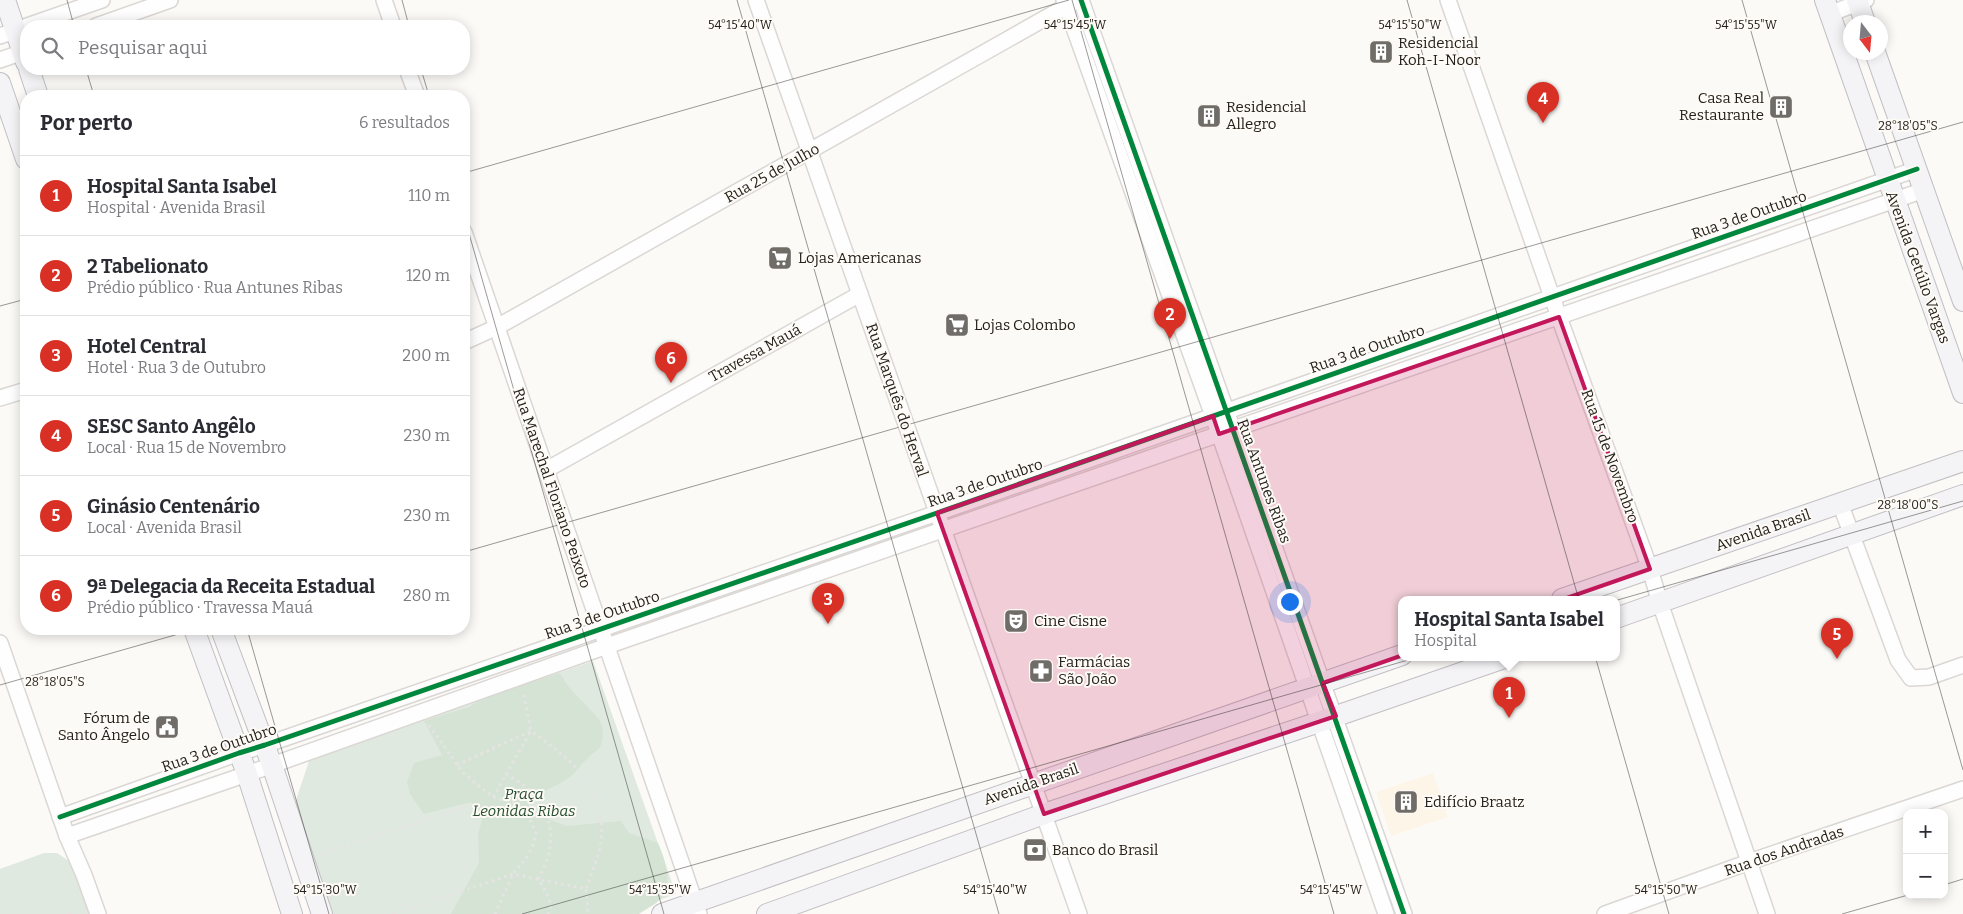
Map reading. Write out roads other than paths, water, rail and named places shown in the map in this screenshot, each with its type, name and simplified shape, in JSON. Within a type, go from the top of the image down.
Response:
[{"type":"main road","points":[[5,0],[17,30]]},
{"type":"main road","points":[[1860,1],[1863,15]]},
{"type":"main road","name":"Avenida Getúlio Vargas","points":[[1827,7],[1963,393]]},
{"type":"main road","name":"Avenida Getúlio Vargas","points":[[1878,60],[1963,301]]},
{"type":"main road","points":[[31,75],[36,90]]},
{"type":"main road","points":[[0,83],[20,140]]},
{"type":"main road","name":"Avenida Brasil","points":[[1571,596],[1963,461]]},
{"type":"main road","points":[[1620,617],[1963,495]]},
{"type":"main road","points":[[196,635],[247,774],[292,914]]},
{"type":"main road","points":[[223,635],[265,745],[322,914]]},
{"type":"main road","name":"Avenida Brasil","points":[[662,914],[697,908],[1033,783],[1398,656]]},
{"type":"main road","points":[[767,914],[1044,814],[1327,719],[1490,661]]},
{"type":"street","points":[[45,20],[102,0]]},
{"type":"street","points":[[113,20],[170,0]]},
{"type":"street","points":[[384,0],[391,20]]},
{"type":"street","name":"Rua Marquês do Herval","points":[[756,0],[1079,914]]},
{"type":"street","name":"Rua Antunes Ribas","points":[[1082,0],[1138,185]]},
{"type":"street","name":"Rua 15 de Novembro","points":[[1448,0],[1552,298],[1650,569],[1767,914]]},
{"type":"street","points":[[1827,7],[1860,1]]},
{"type":"street","name":"Rua 25 de Julho","points":[[470,339],[497,327],[810,152],[1069,2]]},
{"type":"street","name":"Rua Antunes Ribas","points":[[1069,2],[1138,185],[1327,719],[1343,790],[1386,914]]},
{"type":"street","points":[[0,60],[20,58]]},
{"type":"street","points":[[410,75],[415,90]]},
{"type":"street","name":"Rua 3 de Outubro","points":[[60,817],[239,753],[937,513],[1917,169]]},
{"type":"street","name":"Rua 3 de Outubro","points":[[67,836],[607,646],[1924,190]]},
{"type":"street","points":[[1697,247],[1704,267]]},
{"type":"street","name":"Rua Marechal Floriano Peixoto","points":[[470,249],[697,908]]},
{"type":"street","name":"Travessa Mauá","points":[[546,470],[860,294]]},
{"type":"street","points":[[0,398],[20,392]]},
{"type":"street","points":[[1840,503],[1898,660],[1911,678],[1929,677],[1963,665]]},
{"type":"street","points":[[800,560],[805,578]]},
{"type":"street","points":[[0,643],[60,817],[98,914]]},
{"type":"street","name":"Rua Antunes Ribas","points":[[1327,719],[1359,784],[1404,914]]},
{"type":"street","points":[[1343,790],[1359,784]]},
{"type":"street","name":"Rua dos Andradas","points":[[1605,914],[1749,862],[1963,789]]},
{"type":"place","name":"Residencial Koh-I-Noor","points":[[1381,52]]},
{"type":"place","name":"Casa Real Restaurante","points":[[1781,107]]},
{"type":"place","name":"Residencial Allegro","points":[[1209,116]]},
{"type":"place","name":"SESC Santo Angêlo","points":[[1543,123]]},
{"type":"place","name":"Lojas Americanas","points":[[780,258]]},
{"type":"place","name":"Lojas Colombo","points":[[957,325]]},
{"type":"place","name":"2 Tabelionato","points":[[1170,339]]},
{"type":"place","name":"9ª Delegacia da Receita Estadual","points":[[671,383]]},
{"type":"place","name":"Cine Cisne","points":[[1016,621]]},
{"type":"place","name":"Hotel Central","points":[[828,624]]},
{"type":"place","name":"Ginásio Centenário","points":[[1837,659]]},
{"type":"place","name":"Farmácias São João","points":[[1041,671]]},
{"type":"place","name":"Hospital Santa Isabel","points":[[1509,718]]},
{"type":"place","name":"Fórum de Santo Ângelo","points":[[167,727]]},
{"type":"place","name":"Edifício Braatz","points":[[1406,802]]},
{"type":"place","name":"Banco do Brasil","points":[[1035,850]]},
{"type":"park label","name":"Praça Leonidas Ribas","points":[[524,802]]}]
